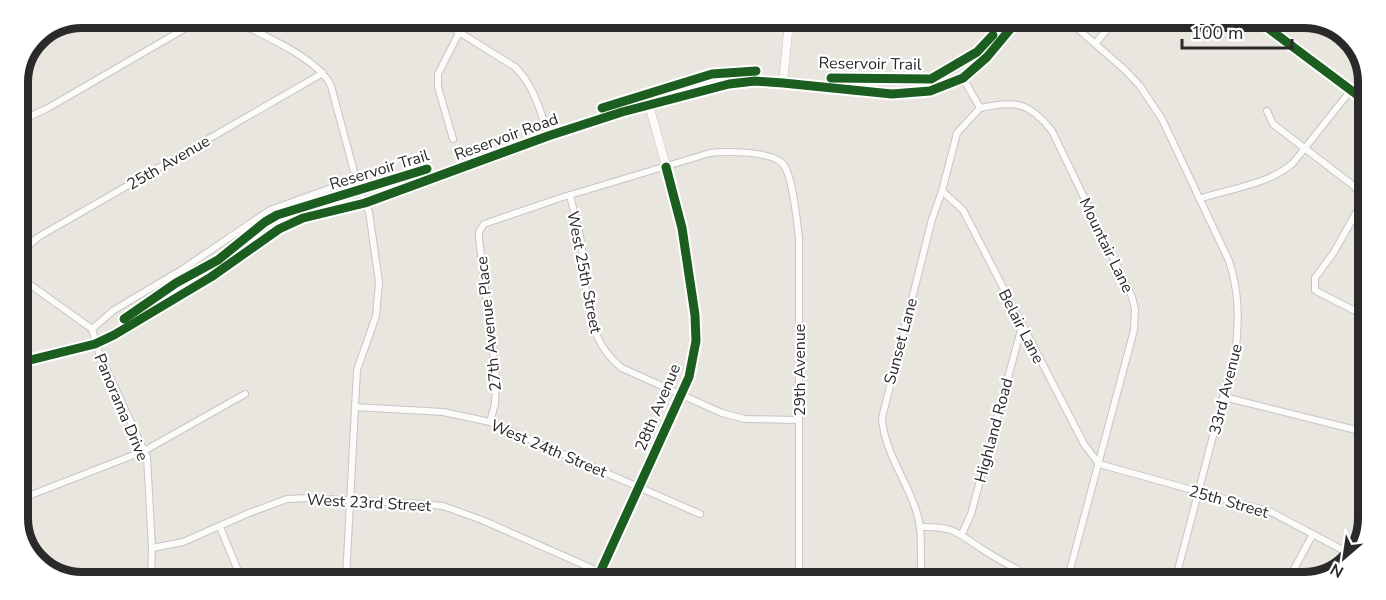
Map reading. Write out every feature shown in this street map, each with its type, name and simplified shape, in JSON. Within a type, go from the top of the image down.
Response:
[{"type":"street","points":[[29,119],[186,28]]},
{"type":"street","points":[[248,28],[310,62],[323,73],[331,86],[356,179],[369,212],[379,274],[379,296],[376,316],[357,370],[346,572]]},
{"type":"street","points":[[452,28],[521,73],[535,97],[548,136]]},
{"type":"street","points":[[783,82],[788,28]]},
{"type":"street","name":"Reservoir Road","points":[[29,360],[95,344],[211,277],[279,229],[303,218],[366,202],[548,136],[649,105],[743,81],[783,82],[892,94],[930,91],[963,78],[987,57],[1011,28]]},
{"type":"street","name":"33rd Avenue","points":[[1078,28],[1096,42],[1140,86],[1162,119],[1228,261],[1236,284],[1239,319],[1236,348],[1178,572]]},
{"type":"street","points":[[1096,42],[1108,28]]},
{"type":"street","points":[[1269,28],[1357,95]]},
{"type":"street","points":[[453,139],[438,87],[438,74],[459,33]]},
{"type":"street","name":"25th Avenue","points":[[29,246],[40,236],[323,73]]},
{"type":"street","points":[[963,78],[980,108]]},
{"type":"street","points":[[1199,199],[1277,175],[1293,163],[1351,90]]},
{"type":"street","name":"Mountair Lane","points":[[980,108],[998,104],[1017,104],[1032,110],[1052,131],[1132,297],[1135,309],[1134,330],[1069,572]]},
{"type":"street","name":"28th Avenue","points":[[601,572],[689,377],[694,358],[696,327],[682,228],[649,105]]},
{"type":"street","name":"Sunset Lane","points":[[922,572],[921,527],[916,508],[888,446],[882,429],[882,417],[932,219],[957,133],[980,108]]},
{"type":"street","points":[[1267,111],[1273,124],[1354,186],[1357,191]]},
{"type":"street","name":"29th Avenue","points":[[666,166],[724,151],[766,156],[782,162],[786,168],[799,238],[799,572]]},
{"type":"street","points":[[570,195],[666,166]]},
{"type":"street","points":[[29,284],[93,329],[114,310],[183,269],[270,210],[356,179]]},
{"type":"street","name":"Belair Lane","points":[[942,191],[963,210],[1084,444],[1099,464]]},
{"type":"street","name":"West 25th Street","points":[[570,195],[580,235],[593,330],[600,345],[613,361],[622,368],[722,413],[739,418],[799,420]]},
{"type":"street","name":"27th Avenue Place","points":[[490,422],[495,404],[496,378],[479,238],[482,226],[570,195]]},
{"type":"street","points":[[1357,208],[1334,252],[1315,278],[1314,286],[1318,292],[1358,312]]},
{"type":"street","name":"Highland Road","points":[[962,534],[971,514],[1022,326]]},
{"type":"street","name":"Panorama Drive","points":[[93,329],[95,344],[147,457],[151,572]]},
{"type":"street","points":[[29,496],[144,451],[245,394]]},
{"type":"street","points":[[1224,397],[1358,430]]},
{"type":"street","name":"West 24th Street","points":[[355,406],[443,412],[490,422],[700,514]]},
{"type":"street","name":"25th Street","points":[[1099,464],[1271,512],[1345,551]]},
{"type":"street","name":"West 23rd Street","points":[[152,548],[183,542],[287,499],[350,499],[423,504],[462,512],[590,572]]},
{"type":"street","points":[[921,527],[940,526],[962,534],[984,551],[1022,572]]},
{"type":"street","points":[[220,527],[239,572]]},
{"type":"street","points":[[1292,572],[1313,534]]},
{"type":"cycle path","points":[[29,360],[95,344],[114,335],[211,277],[279,229],[303,218],[365,203],[548,136],[622,112],[729,84],[755,81],[892,94],[930,91],[963,78],[987,57],[1011,28]]},
{"type":"cycle path","points":[[1268,28],[1357,95]]},
{"type":"cycle path","name":"Reservoir Trail","points":[[831,78],[931,79],[977,52],[993,35]]},
{"type":"cycle path","points":[[602,108],[712,74],[756,71]]},
{"type":"cycle path","points":[[600,572],[689,377],[696,341],[695,315],[682,228],[666,167]]},
{"type":"cycle path","name":"Reservoir Trail","points":[[124,319],[176,283],[218,260],[277,215],[427,169]]}]
